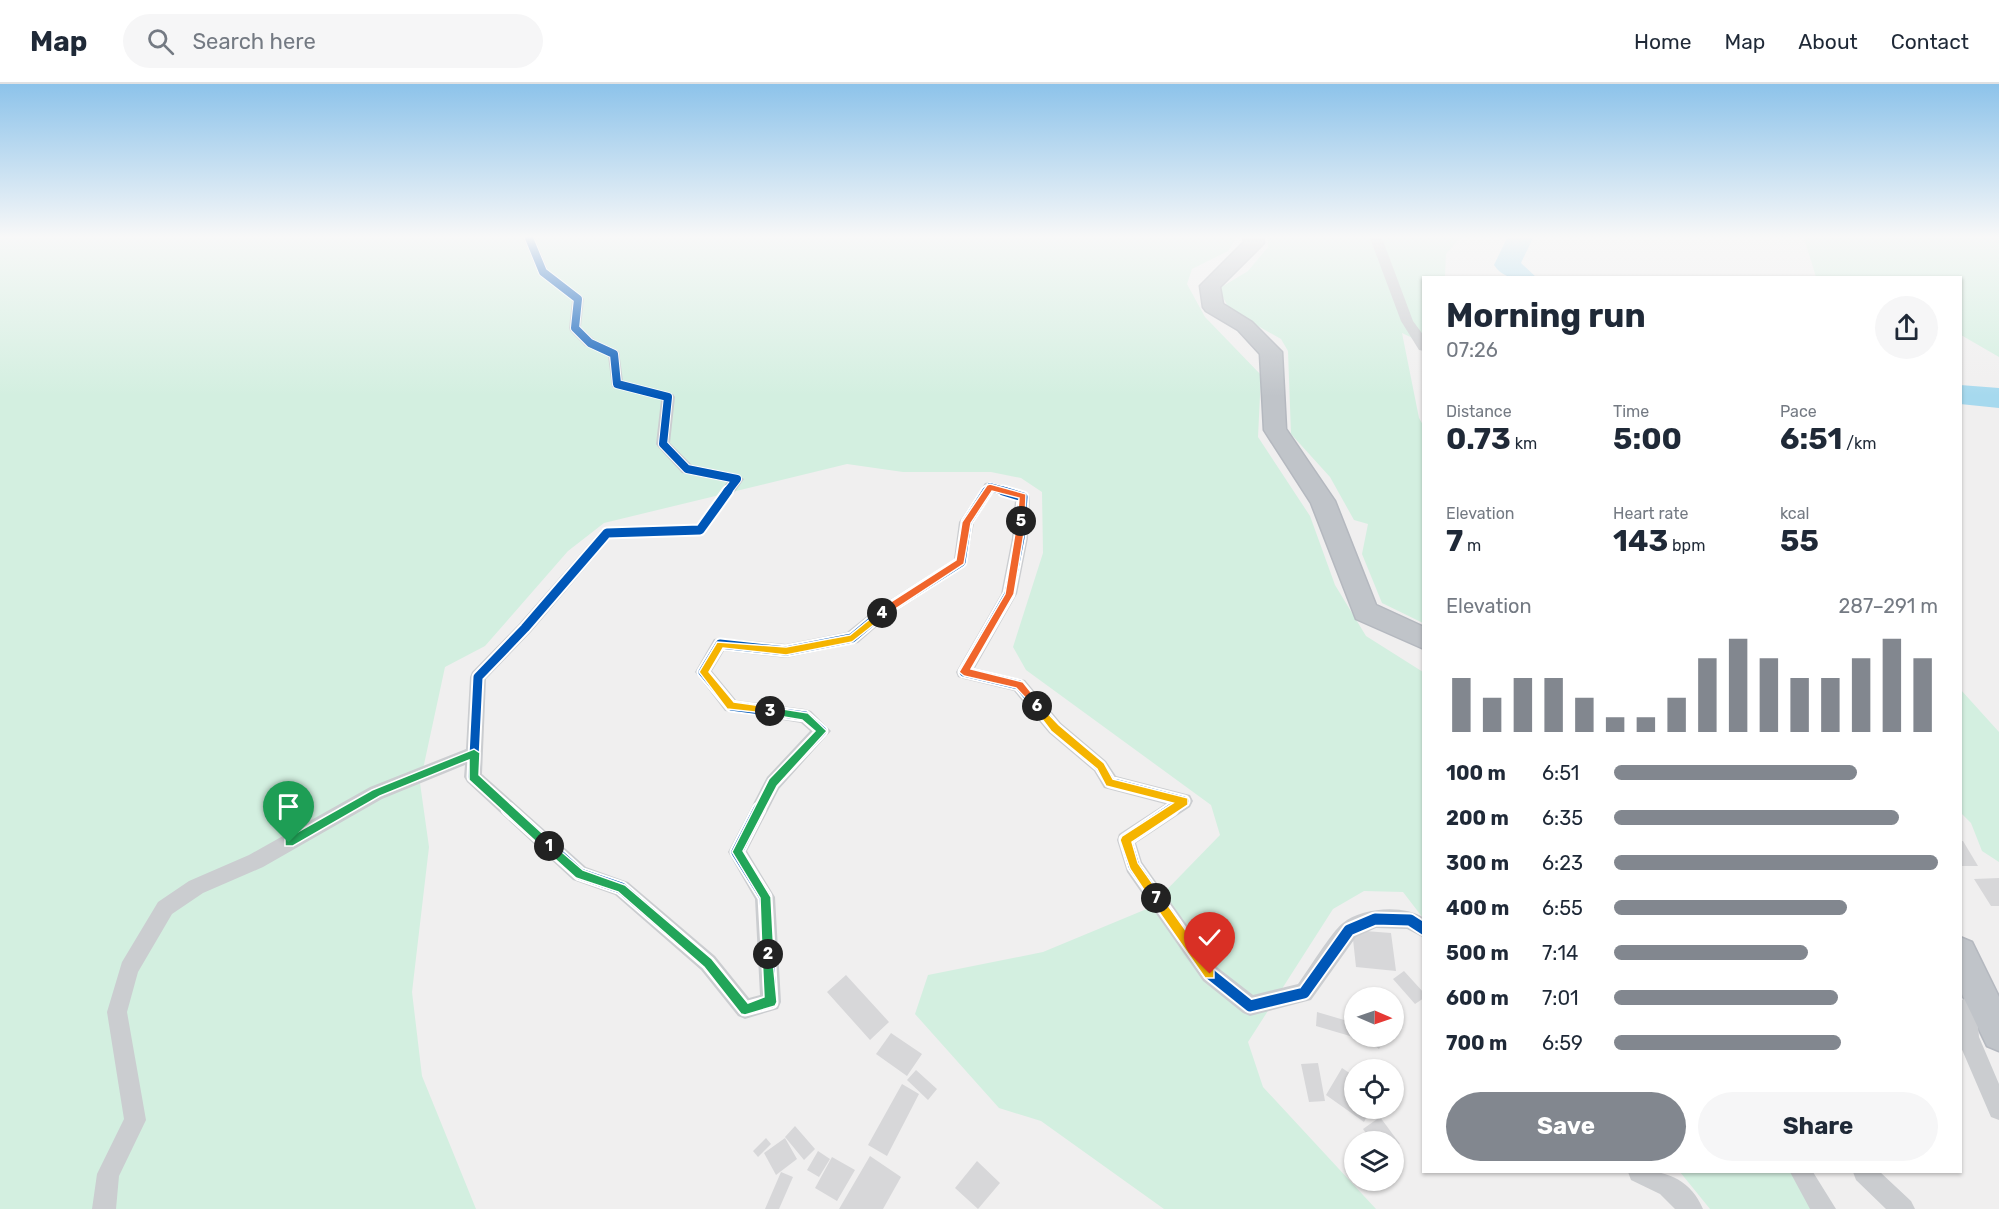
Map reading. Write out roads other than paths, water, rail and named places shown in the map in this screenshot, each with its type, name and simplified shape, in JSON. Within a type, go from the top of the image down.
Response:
[{"type":"highway","points":[[1211,290],[1213,307],[1245,326],[1270,352],[1275,430],[1323,501],[1365,612],[1422,638]]},
{"type":"highway","points":[[1962,957],[1999,1034]]},
{"type":"street","points":[[567,290],[578,299],[575,328],[590,344],[614,354],[617,384],[668,397],[663,444],[687,469],[737,479],[700,530],[607,533],[525,628],[478,677],[473,777],[580,874],[621,888],[708,963],[745,1009],[771,1002],[765,897],[737,852],[773,783],[822,731],[805,716],[731,706],[704,672],[720,644],[786,651],[852,638],[883,612],[961,561],[967,522],[990,487],[1023,497],[1020,537],[1009,594],[964,672],[1019,685],[1055,728],[1100,766],[1110,782],[1184,801],[1126,840],[1134,866],[1210,974],[1250,1006],[1304,993],[1348,930],[1375,919],[1410,920],[1422,927]]},
{"type":"street","points":[[1396,290],[1407,321],[1422,344]]},
{"type":"street","points":[[104,1209],[108,1174],[135,1120],[117,1012],[129,969],[165,908],[196,887],[256,861],[376,793],[474,753]]},
{"type":"street","points":[[1983,999],[1966,1009],[1968,1038],[1999,1109]]},
{"type":"street","points":[[1641,1173],[1668,1186],[1691,1209]]},
{"type":"street","points":[[1802,1173],[1810,1190],[1824,1209]]},
{"type":"street","points":[[1865,1173],[1903,1209]]},
{"type":"waterway","points":[[1962,394],[1999,398]]}]
